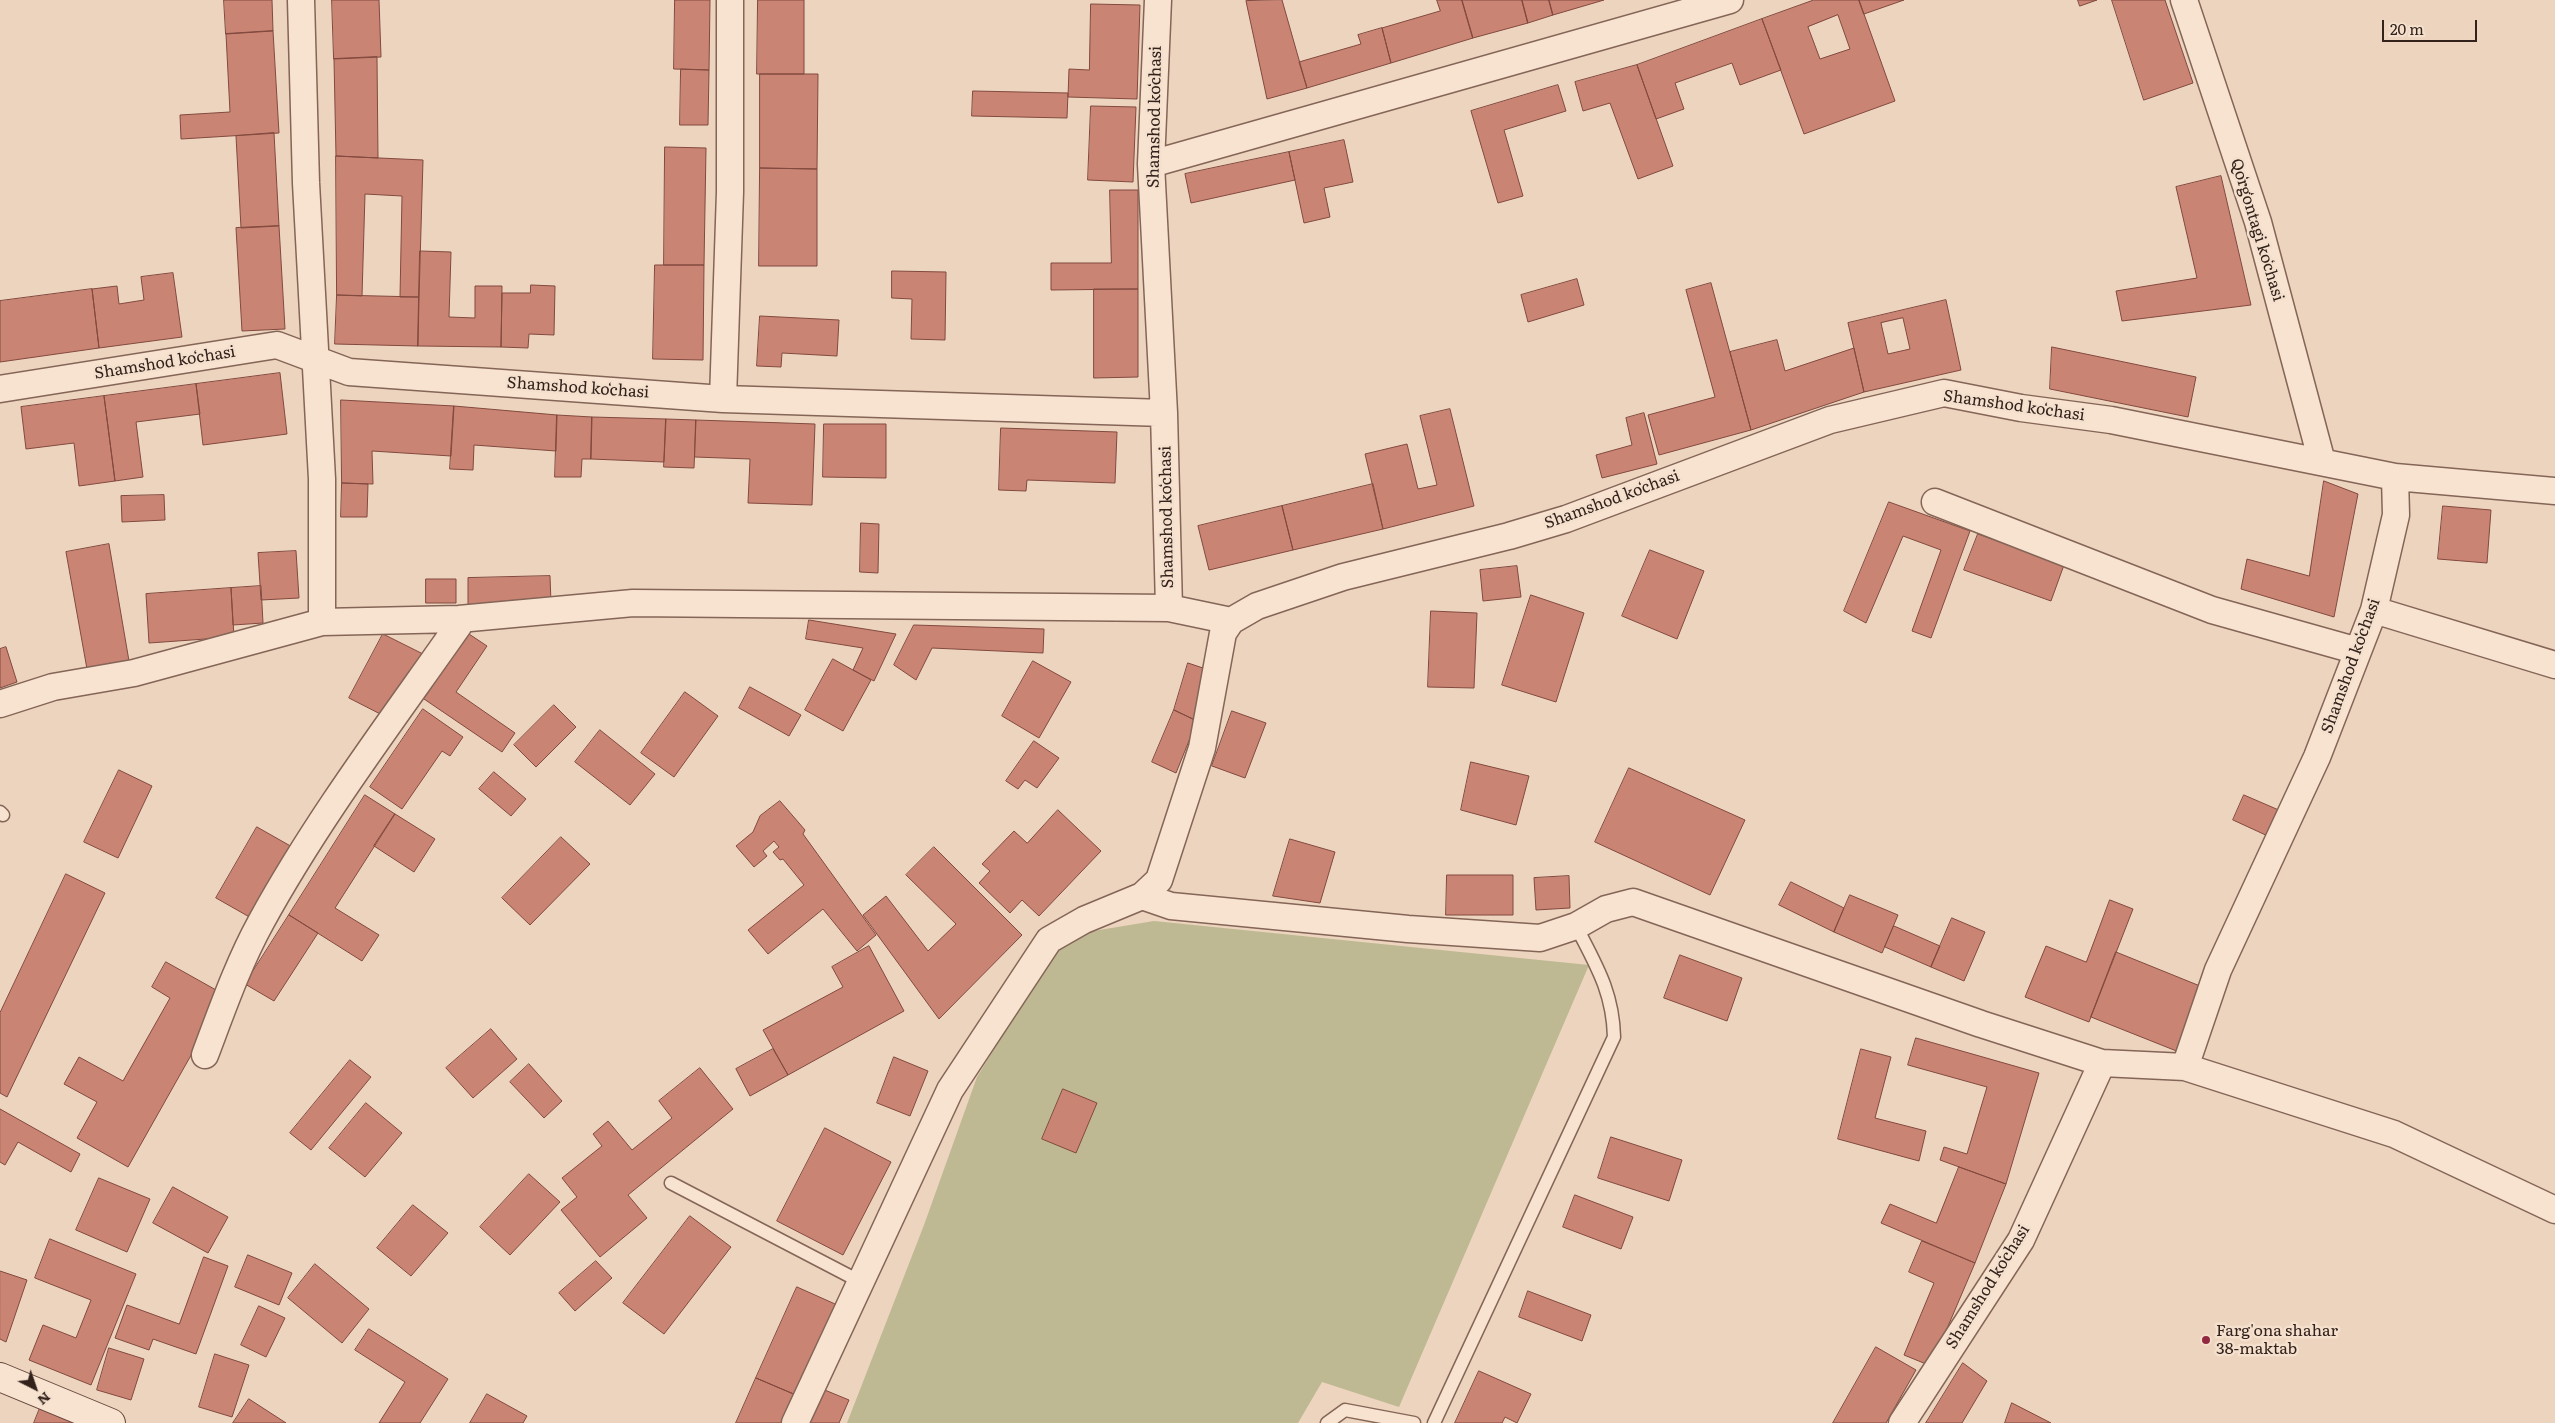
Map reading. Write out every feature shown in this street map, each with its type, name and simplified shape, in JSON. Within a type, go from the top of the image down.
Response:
[{"type":"main road","points":[[0,1376],[111,1423]]},
{"type":"street","points":[[301,0],[306,183],[322,479],[322,622]]},
{"type":"street","points":[[724,398],[730,192],[730,0]]},
{"type":"street","name":"Shamshod koʻchasi","points":[[1158,0],[1151,164],[1164,413],[1169,608],[1231,621],[1257,606],[1343,577],[1509,536],[1566,519],[1830,420],[1944,394],[2021,408],[2111,420],[2395,477],[2396,515],[2374,610],[2316,757],[2218,970],[2185,1067]]},
{"type":"street","points":[[1151,164],[1730,0]]},
{"type":"street","name":"Qoʻrgʻontagi koʻchasi","points":[[2184,0],[2258,222],[2322,462]]},
{"type":"street","name":"Shamshod koʻchasi","points":[[0,389],[277,345],[349,372],[724,398],[1164,413]]},
{"type":"street","points":[[2395,477],[2555,492]]},
{"type":"street","points":[[1935,502],[2212,610],[2358,651]]},
{"type":"street","points":[[0,704],[52,687],[134,673],[322,622],[463,619],[633,603],[1169,608]]},
{"type":"street","points":[[2374,610],[2555,665]]},
{"type":"street","points":[[205,1055],[236,976],[260,922],[331,808],[463,619]]},
{"type":"street","points":[[795,1423],[950,1090],[1049,940],[1084,920],[1142,896],[1159,880],[1202,748],[1224,633],[1231,621]]},
{"type":"street","points":[[1142,896],[1171,906],[1417,930],[1540,938],[1576,926],[1606,909],[1633,902],[1972,1020],[2102,1063],[2185,1067],[2394,1134],[2555,1210]]},
{"type":"street","name":"Shamshod koʻchasi","points":[[1902,1423],[2021,1240],[2102,1063]]},
{"type":"lane","points":[[1434,1423],[1614,1037],[1614,1011],[1602,976],[1576,926]]},
{"type":"lane","points":[[671,1183],[861,1282]]},
{"type":"lane","points":[[1327,1423],[1345,1410],[1414,1423]]},
{"type":"shaded area","points":[[1154,921],[1589,965],[1399,1407],[1322,1382],[1298,1423],[847,1423],[924,1225],[977,1077],[1052,954],[1087,932]]},
{"type":"building","points":[[224,0],[272,0],[273,31],[226,34]]},
{"type":"building","points":[[332,0],[379,0],[381,57],[334,59]]},
{"type":"building","points":[[675,0],[710,0],[709,70],[674,69]]},
{"type":"building","points":[[758,0],[804,0],[804,74],[757,74]]},
{"type":"building","points":[[1282,0],[1307,88],[1267,99],[1246,1]]},
{"type":"building","points":[[1437,0],[1462,0],[1473,38],[1391,63],[1382,28],[1440,11]]},
{"type":"building","points":[[1462,0],[1522,0],[1528,23],[1473,38]]},
{"type":"building","points":[[1522,0],[1549,0],[1553,15],[1528,23]]},
{"type":"building","points":[[1549,0],[1604,0],[1553,15]]},
{"type":"building","points":[[1814,0],[1859,0],[1895,101],[1804,134],[1762,19]],"holes":[[[1838,15],[1850,49],[1820,59],[1808,27]]]},
{"type":"building","points":[[1859,0],[1904,0],[1864,14]]},
{"type":"building","points":[[2078,0],[2097,0],[2080,6]]},
{"type":"building","points":[[2112,0],[2165,0],[2193,83],[2144,100]]},
{"type":"building","points":[[1091,4],[1140,5],[1137,99],[1068,97],[1069,69],[1089,70]]},
{"type":"building","points":[[1762,19],[1781,70],[1740,85],[1732,63],[1675,83],[1684,109],[1656,119],[1637,65]]},
{"type":"building","points":[[1382,28],[1391,63],[1307,88],[1299,62],[1361,44],[1358,35]]},
{"type":"building","points":[[273,31],[279,133],[181,139],[180,115],[230,112],[226,34]]},
{"type":"building","points":[[377,57],[378,158],[336,156],[334,59]]},
{"type":"building","points":[[1637,65],[1673,166],[1638,179],[1610,103],[1583,111],[1575,82]]},
{"type":"building","points":[[681,69],[709,70],[708,125],[680,125]]},
{"type":"building","points":[[760,74],[818,74],[817,169],[760,168]]},
{"type":"building","points":[[1558,85],[1566,111],[1504,130],[1523,196],[1498,203],[1471,111]]},
{"type":"building","points":[[973,91],[1068,93],[1067,118],[972,116]]},
{"type":"building","points":[[1091,106],[1136,107],[1133,182],[1088,180]]},
{"type":"building","points":[[274,133],[279,226],[241,228],[236,136]]},
{"type":"building","points":[[1344,140],[1353,182],[1324,188],[1330,217],[1304,223],[1289,152]]},
{"type":"building","points":[[665,147],[706,148],[704,265],[664,265]]},
{"type":"building","points":[[1289,152],[1295,180],[1191,203],[1185,174]]},
{"type":"building","points":[[336,156],[423,160],[419,297],[400,297],[402,196],[365,194],[362,296],[337,295]]},
{"type":"building","points":[[760,168],[817,169],[817,266],[759,266]]},
{"type":"building","points":[[2221,176],[2251,305],[2122,321],[2116,291],[2197,278],[2176,187]]},
{"type":"building","points":[[1110,190],[1138,190],[1138,289],[1051,290],[1051,263],[1111,263]]},
{"type":"building","points":[[279,226],[285,329],[242,331],[236,228]]},
{"type":"building","points":[[420,251],[451,252],[449,317],[475,318],[475,286],[502,286],[501,347],[418,346]]},
{"type":"building","points":[[655,265],[704,265],[703,360],[653,359]]},
{"type":"building","points":[[892,271],[946,272],[945,340],[911,339],[912,299],[892,298]]},
{"type":"building","points":[[173,273],[182,337],[99,348],[92,289],[117,286],[119,304],[144,300],[141,277]]},
{"type":"building","points":[[1577,279],[1584,305],[1528,322],[1521,295]]},
{"type":"building","points":[[1711,283],[1751,430],[1659,455],[1648,415],[1715,397],[1686,290]]},
{"type":"building","points":[[531,285],[555,286],[554,335],[529,334],[528,348],[501,347],[502,293],[530,293]]},
{"type":"building","points":[[92,289],[99,348],[0,362],[0,301]]},
{"type":"building","points":[[1094,289],[1138,289],[1138,377],[1094,378]]},
{"type":"building","points":[[337,295],[419,297],[418,346],[335,344]]},
{"type":"building","points":[[1946,300],[1961,370],[1864,392],[1848,323]],"holes":[[[1903,318],[1910,349],[1888,354],[1881,323]]]},
{"type":"building","points":[[760,316],[839,320],[837,356],[782,353],[781,367],[757,366]]},
{"type":"building","points":[[1777,340],[1785,371],[1854,348],[1864,392],[1751,430],[1730,352]]},
{"type":"building","points":[[2052,347],[2196,377],[2188,417],[2050,389]]},
{"type":"building","points":[[280,373],[287,434],[203,445],[196,384]]},
{"type":"building","points":[[196,384],[200,414],[136,422],[143,477],[115,481],[104,396]]},
{"type":"building","points":[[104,396],[115,481],[79,486],[74,443],[26,449],[21,407]]},
{"type":"building","points":[[341,400],[454,406],[451,456],[372,451],[373,484],[342,483]]},
{"type":"building","points":[[454,406],[557,415],[556,451],[474,445],[473,470],[450,469]]},
{"type":"building","points":[[1450,409],[1474,506],[1383,529],[1365,454],[1407,444],[1418,489],[1437,485],[1420,416]]},
{"type":"building","points":[[1644,413],[1657,464],[1602,478],[1596,455],[1632,445],[1626,418]]},
{"type":"building","points":[[557,415],[592,417],[591,459],[582,459],[581,477],[555,477]]},
{"type":"building","points":[[592,417],[666,419],[664,462],[591,459]]},
{"type":"building","points":[[666,419],[696,420],[694,468],[664,467]]},
{"type":"building","points":[[696,420],[815,424],[812,505],[748,503],[750,459],[695,457]]},
{"type":"building","points":[[824,424],[886,424],[886,478],[823,477]]},
{"type":"building","points":[[1001,428],[1117,432],[1115,483],[1027,480],[1026,491],[999,490]]},
{"type":"building","points":[[2324,481],[2358,494],[2334,617],[2241,589],[2247,559],[2309,576]]},
{"type":"building","points":[[342,483],[368,484],[367,517],[341,517]]},
{"type":"building","points":[[1373,484],[1383,529],[1293,550],[1282,506]]},
{"type":"building","points":[[164,495],[165,520],[122,522],[121,496]]},
{"type":"building","points":[[1889,502],[1970,531],[1931,638],[1912,631],[1941,550],[1903,536],[1866,623],[1844,611]]},
{"type":"building","points":[[1282,506],[1293,550],[1209,570],[1198,526]]},
{"type":"building","points":[[2443,506],[2491,510],[2487,563],[2438,559]]},
{"type":"building","points":[[861,523],[879,524],[878,573],[860,572]]},
{"type":"building","points":[[1978,534],[2064,565],[2051,601],[1964,570]]},
{"type":"building","points":[[109,544],[129,661],[87,669],[66,552]]},
{"type":"building","points":[[1650,550],[1704,571],[1677,639],[1622,616]]},
{"type":"building","points":[[296,551],[299,598],[261,600],[258,553]]},
{"type":"building","points":[[1517,566],[1521,597],[1483,601],[1480,570]]},
{"type":"building","points":[[550,576],[551,603],[468,605],[468,578]]},
{"type":"building","points":[[426,579],[456,579],[456,603],[426,603]]},
{"type":"building","points":[[261,586],[263,623],[233,625],[231,588]]},
{"type":"building","points":[[231,588],[234,637],[149,643],[146,594]]},
{"type":"building","points":[[1531,595],[1584,613],[1556,702],[1502,685]]},
{"type":"building","points":[[1431,611],[1477,613],[1474,688],[1428,687]]},
{"type":"building","points":[[809,620],[896,634],[874,681],[853,670],[863,648],[806,639]]},
{"type":"building","points":[[914,625],[1044,629],[1043,653],[932,648],[916,680],[894,665]]},
{"type":"building","points":[[383,634],[425,655],[392,720],[349,698]]},
{"type":"building","points":[[469,634],[487,646],[456,692],[515,733],[502,752],[424,699]]},
{"type":"building","points":[[6,647],[17,682],[0,688],[0,649]]},
{"type":"building","points":[[833,659],[871,680],[843,731],[805,710]]},
{"type":"building","points":[[1033,661],[1071,682],[1039,738],[1002,716]]},
{"type":"building","points":[[1188,663],[1212,671],[1197,721],[1174,710]]},
{"type":"building","points":[[750,687],[801,715],[789,736],[739,708]]},
{"type":"building","points":[[685,692],[718,716],[674,777],[641,753]]},
{"type":"building","points":[[554,705],[576,727],[536,767],[514,745]]},
{"type":"building","points":[[423,709],[463,737],[450,756],[442,751],[402,809],[370,787]]},
{"type":"building","points":[[1174,710],[1197,721],[1176,773],[1152,762]]},
{"type":"building","points":[[1232,711],[1266,723],[1245,778],[1212,766]]},
{"type":"building","points":[[600,730],[655,774],[630,805],[575,762]]},
{"type":"building","points":[[1034,741],[1059,758],[1037,788],[1025,780],[1018,789],[1006,781]]},
{"type":"building","points":[[1471,762],[1529,776],[1516,825],[1461,810]]},
{"type":"building","points":[[1629,768],[1745,820],[1710,895],[1595,842]]},
{"type":"building","points":[[119,770],[152,786],[118,858],[84,842]]},
{"type":"building","points":[[494,772],[526,799],[511,816],[479,789]]},
{"type":"building","points":[[365,795],[395,814],[335,908],[379,935],[362,961],[289,915]]},
{"type":"building","points":[[2244,795],[2281,811],[2270,837],[2233,820]]},
{"type":"building","points":[[780,801],[805,830],[803,834],[876,935],[857,951],[823,909],[768,954],[748,930],[804,885],[783,859],[780,860],[773,852],[779,847],[774,841],[763,851],[767,856],[754,867],[736,846],[753,832],[760,816]]},
{"type":"building","points":[[1058,810],[1101,851],[1039,916],[1022,900],[1010,913],[979,883],[990,871],[982,864],[1014,831],[1027,843]]},
{"type":"building","points":[[395,814],[435,839],[414,872],[374,846]]},
{"type":"building","points":[[257,827],[294,848],[253,919],[216,898]]},
{"type":"building","points":[[561,837],[590,864],[530,925],[502,898]]},
{"type":"building","points":[[1290,839],[1335,852],[1320,903],[1273,896]]},
{"type":"building","points":[[934,847],[1022,935],[939,1019],[863,915],[886,896],[928,951],[956,924],[906,875]]},
{"type":"building","points":[[66,874],[105,893],[7,1097],[0,1093],[0,1013]]},
{"type":"building","points":[[1447,875],[1513,875],[1513,915],[1446,915]]},
{"type":"building","points":[[1569,876],[1570,908],[1536,910],[1534,878]]},
{"type":"building","points":[[1791,882],[1844,908],[1834,932],[1779,905]]},
{"type":"building","points":[[1850,895],[1898,915],[1882,953],[1834,932]]},
{"type":"building","points":[[2110,900],[2133,909],[2089,1022],[2025,997],[2046,946],[2086,962]]},
{"type":"building","points":[[289,915],[318,933],[274,1001],[245,984]]},
{"type":"building","points":[[1952,918],[1985,932],[1964,981],[1931,967]]},
{"type":"building","points":[[1894,926],[1940,946],[1931,967],[1885,947]]},
{"type":"building","points":[[869,946],[904,1011],[788,1075],[763,1030],[843,987],[832,967]]},
{"type":"building","points":[[2116,952],[2205,988],[2179,1052],[2091,1017]]},
{"type":"building","points":[[1680,955],[1742,978],[1727,1021],[1664,998]]},
{"type":"building","points":[[166,962],[225,995],[128,1167],[77,1138],[97,1102],[64,1084],[79,1057],[123,1081],[170,998],[152,987]]},
{"type":"building","points":[[491,1029],[517,1059],[473,1098],[446,1068]]},
{"type":"building","points":[[1916,1038],[2039,1073],[2006,1184],[1940,1160],[1944,1147],[1967,1154],[1987,1087],[1908,1065]]},
{"type":"building","points":[[773,1049],[788,1075],[750,1096],[736,1069]]},
{"type":"building","points":[[1861,1049],[1891,1057],[1875,1118],[1926,1131],[1919,1161],[1838,1139]]},
{"type":"building","points":[[894,1057],[928,1071],[910,1116],[877,1103]]},
{"type":"building","points":[[350,1060],[371,1077],[311,1150],[290,1133]]},
{"type":"building","points":[[529,1064],[562,1101],[544,1118],[510,1082]]},
{"type":"building","points":[[700,1068],[733,1109],[628,1195],[647,1218],[600,1257],[561,1210],[577,1197],[562,1178],[602,1146],[593,1134],[608,1121],[632,1150],[672,1118],[659,1101]]},
{"type":"building","points":[[1063,1089],[1097,1103],[1076,1153],[1042,1139]]},
{"type":"building","points":[[366,1103],[402,1133],[365,1177],[329,1148]]},
{"type":"building","points":[[0,1109],[80,1154],[71,1172],[18,1142],[5,1165],[0,1162]]},
{"type":"building","points":[[825,1128],[891,1162],[843,1255],[777,1221]]},
{"type":"building","points":[[1611,1137],[1682,1160],[1669,1201],[1598,1178]]},
{"type":"building","points":[[1959,1167],[2006,1184],[1975,1263],[1881,1223],[1890,1204],[1936,1223]]},
{"type":"building","points":[[529,1174],[560,1202],[510,1255],[480,1227]]},
{"type":"building","points":[[99,1178],[150,1199],[127,1252],[76,1230]]},
{"type":"building","points":[[173,1187],[228,1217],[208,1253],[153,1223]]},
{"type":"building","points":[[1575,1195],[1633,1217],[1621,1249],[1563,1227]]},
{"type":"building","points":[[413,1205],[448,1233],[411,1276],[377,1248]]},
{"type":"building","points":[[690,1216],[731,1247],[664,1334],[623,1303]]},
{"type":"building","points":[[50,1239],[136,1274],[91,1385],[29,1360],[43,1325],[76,1338],[91,1300],[35,1278]]},
{"type":"building","points":[[1922,1241],[1975,1263],[1931,1366],[1904,1355],[1934,1283],[1909,1272]]},
{"type":"building","points":[[248,1255],[292,1273],[279,1305],[235,1287]]},
{"type":"building","points":[[204,1257],[228,1266],[196,1354],[153,1339],[149,1350],[115,1338],[127,1305],[179,1324]]},
{"type":"building","points":[[596,1261],[612,1278],[575,1311],[559,1293]]},
{"type":"building","points":[[315,1264],[369,1309],[342,1343],[288,1298]]},
{"type":"building","points":[[0,1271],[27,1280],[6,1342],[0,1339]]},
{"type":"building","points":[[797,1287],[844,1308],[803,1398],[756,1378]]},
{"type":"building","points":[[1528,1291],[1591,1315],[1582,1341],[1519,1317]]},
{"type":"building","points":[[259,1306],[285,1318],[266,1357],[241,1345]]},
{"type":"building","points":[[369,1329],[448,1379],[420,1423],[379,1423],[405,1382],[355,1350]]},
{"type":"building","points":[[1876,1347],[1916,1370],[1886,1423],[1833,1423]]},
{"type":"building","points":[[109,1348],[144,1359],[131,1400],[97,1390]]},
{"type":"building","points":[[215,1354],[249,1365],[232,1417],[199,1407]]},
{"type":"building","points":[[1963,1363],[1987,1381],[1962,1423],[1926,1423]]},
{"type":"building","points":[[1479,1371],[1531,1394],[1517,1423],[1505,1417],[1502,1423],[1455,1423]]},
{"type":"building","points":[[756,1378],[803,1398],[792,1423],[736,1423]]},
{"type":"building","points":[[815,1386],[849,1400],[839,1423],[799,1423]]},
{"type":"building","points":[[487,1394],[527,1416],[523,1423],[470,1423]]},
{"type":"building","points":[[249,1399],[286,1423],[233,1423]]},
{"type":"building","points":[[2012,1403],[2051,1423],[2005,1423]]},
{"type":"building","points":[[40,1408],[78,1423],[34,1423]]},
{"type":"place","name":"Farg'ona shahar 38-maktab","points":[[2206,1340]]}]
